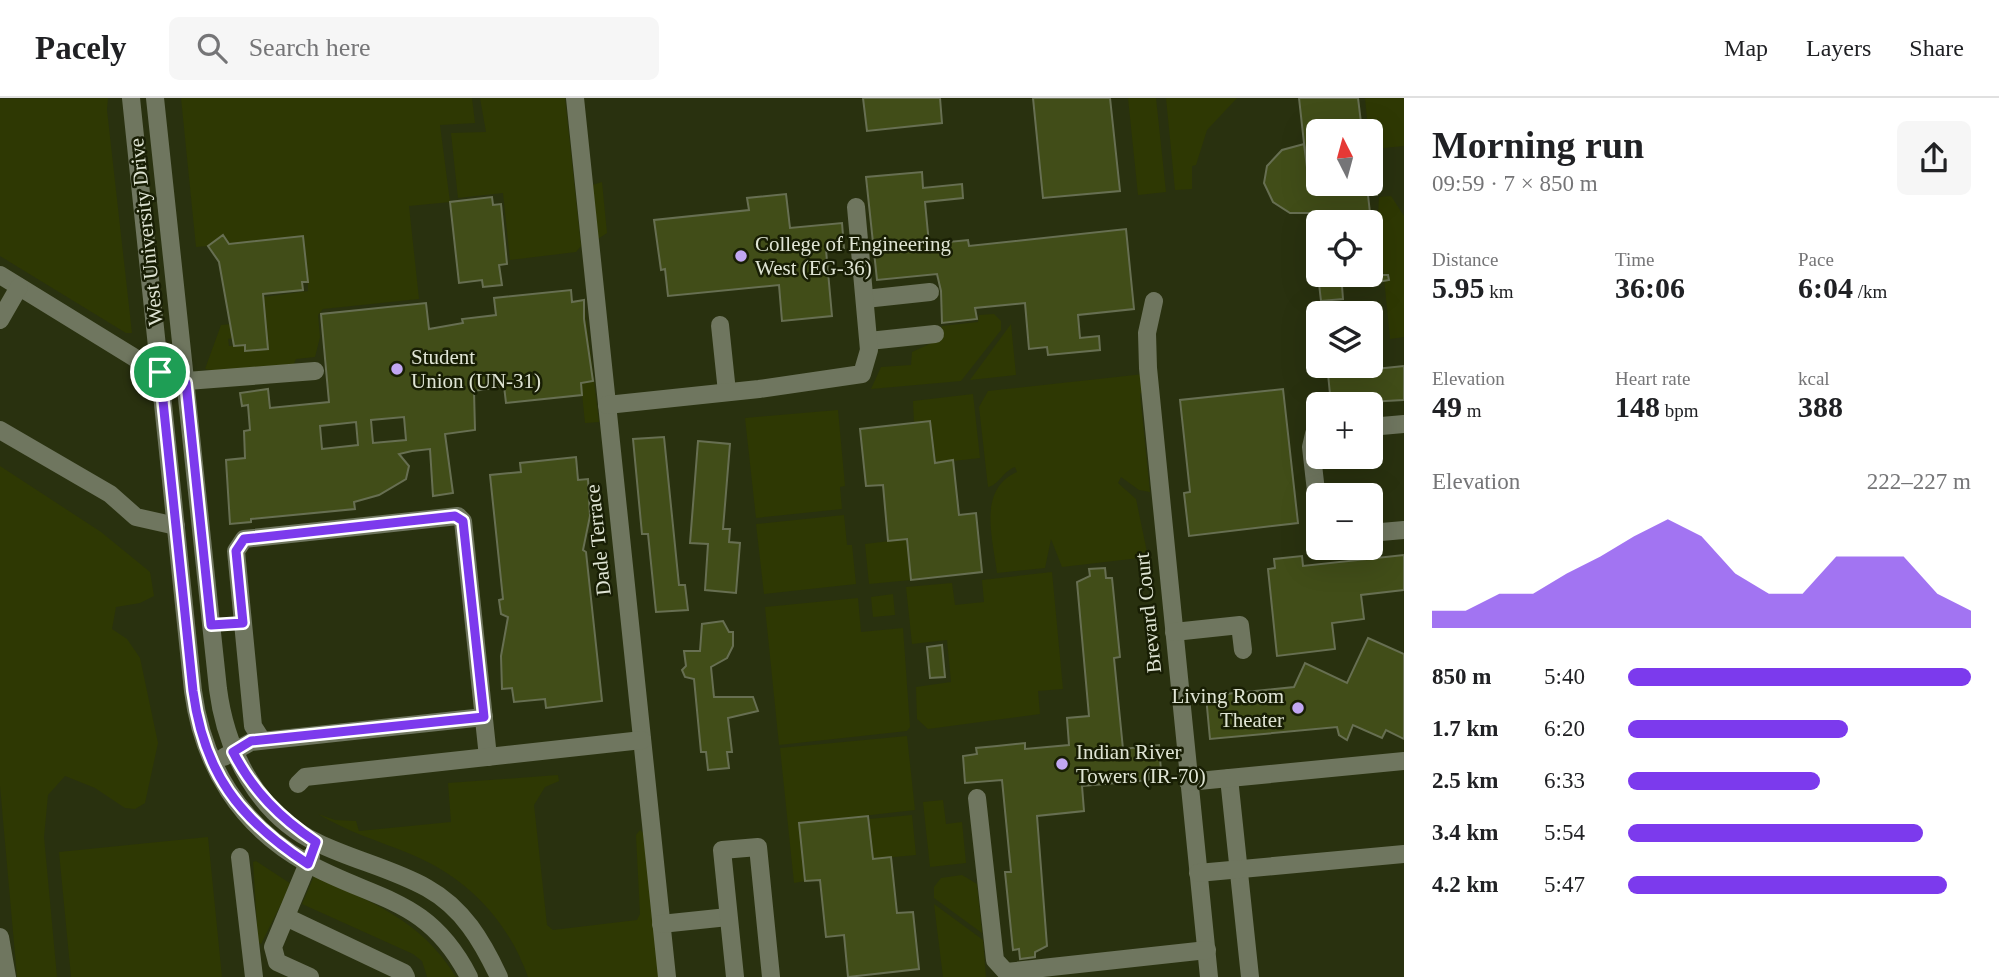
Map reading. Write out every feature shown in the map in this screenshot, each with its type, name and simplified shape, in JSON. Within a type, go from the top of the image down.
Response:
[{"type":"street","name":"West University Drive","points":[[131,98],[197,718],[212,765],[238,806],[272,841],[308,864],[394,900],[422,917],[445,939],[469,977]]},
{"type":"street","name":"West University Drive","points":[[155,98],[222,718],[233,752],[258,793],[287,822],[316,842],[426,888],[464,917],[480,937],[499,977]]},
{"type":"street","name":"Dade Terrace","points":[[575,98],[667,977]]},
{"type":"street","points":[[607,405],[862,374],[869,358],[869,341],[856,207]]},
{"type":"street","points":[[0,275],[174,382],[315,371]]},
{"type":"street","points":[[0,320],[19,287]]},
{"type":"street","points":[[865,299],[930,292]]},
{"type":"street","name":"Brevard Court","points":[[1154,301],[1147,333],[1149,368],[1209,977]]},
{"type":"street","points":[[720,326],[727,392]]},
{"type":"street","points":[[869,341],[935,334]]},
{"type":"street","points":[[1383,426],[1404,424]]},
{"type":"street","points":[[0,430],[110,494],[136,517],[176,526]]},
{"type":"street","points":[[173,501],[197,499]]},
{"type":"street","points":[[262,740],[253,726],[236,551],[244,539],[458,516],[463,521],[488,757]]},
{"type":"street","points":[[1383,532],[1404,530]]},
{"type":"street","points":[[189,652],[198,632],[211,625],[243,623]]},
{"type":"street","points":[[1174,632],[1240,625],[1243,650]]},
{"type":"street","points":[[212,765],[251,741],[484,717]]},
{"type":"street","points":[[298,784],[305,777],[642,740]]},
{"type":"street","points":[[1188,782],[1404,761]]},
{"type":"street","points":[[1229,778],[1250,977]]},
{"type":"street","points":[[977,798],[997,972],[1207,950]]},
{"type":"street","points":[[310,977],[276,961],[272,947],[316,842]]},
{"type":"street","points":[[735,977],[722,850],[758,847],[771,977]]},
{"type":"street","points":[[1198,873],[1404,854]]},
{"type":"street","points":[[240,857],[253,972]]},
{"type":"street","points":[[286,917],[404,973],[406,977]]},
{"type":"street","points":[[662,923],[729,917]]},
{"type":"street","points":[[0,937],[6,977]]},
{"type":"street","points":[[253,972],[273,955]]},
{"type":"shaded area","points":[[0,98],[1404,98],[1404,977],[0,977]]},
{"type":"shaded area","points":[[108,98],[107,110],[132,333],[126,333],[0,256],[0,99]]},
{"type":"shaded area","points":[[181,98],[472,98],[475,123],[440,125],[450,202],[409,206],[419,299],[323,309],[318,315],[320,337],[315,357],[296,359],[293,366],[216,371],[205,369],[221,325],[231,324],[233,338],[228,339],[229,346],[245,345],[246,351],[268,349],[263,297],[308,291],[308,282],[229,244],[223,236],[208,246],[196,247]]},
{"type":"shaded area","points":[[480,98],[565,98],[581,246],[576,252],[510,260],[503,193],[458,198],[451,133],[486,132]]},
{"type":"shaded area","points":[[1128,98],[1156,98],[1166,192],[1138,195]]},
{"type":"shaded area","points":[[1166,98],[1237,98],[1207,130],[1196,165],[1192,166],[1192,189],[1175,190]]},
{"type":"shaded area","points":[[1365,98],[1404,98],[1404,146],[1383,148],[1383,119],[1367,119]]},
{"type":"shaded area","points":[[602,182],[607,233],[598,239],[592,185]]},
{"type":"shaded area","points":[[1391,196],[1404,216],[1404,337],[1390,339],[1383,267],[1383,210],[1378,210],[1379,197]]},
{"type":"shaded area","points":[[584,300],[599,422],[585,423],[581,383],[593,381],[589,365]]},
{"type":"shaded area","points":[[994,314],[1001,321],[1001,330],[961,381],[871,389],[881,367],[911,365],[912,352],[936,341],[942,326],[978,322],[979,315]]},
{"type":"shaded area","points":[[1011,324],[1016,375],[970,380]]},
{"type":"shaded area","points":[[1144,374],[1145,389],[1140,394],[1150,492],[1139,490],[1121,477],[1118,483],[1136,499],[1148,557],[1062,567],[1051,539],[1045,568],[997,573],[990,516],[992,503],[996,490],[1004,480],[1017,472],[1015,467],[1011,469],[988,487],[979,407],[988,391]]},
{"type":"shaded area","points":[[973,394],[980,458],[935,463],[930,422],[914,423],[913,401]]},
{"type":"shaded area","points":[[838,410],[845,486],[840,487],[842,509],[756,518],[745,418]]},
{"type":"shaded area","points":[[0,466],[101,532],[150,572],[154,596],[140,603],[116,607],[112,629],[127,639],[140,658],[158,743],[145,803],[135,809],[125,808],[95,788],[65,776],[48,795],[44,837],[57,977],[17,977],[0,786]]},
{"type":"shaded area","points":[[844,515],[847,545],[852,545],[856,584],[764,594],[756,524]]},
{"type":"shaded area","points":[[907,539],[911,580],[869,584],[865,544]]},
{"type":"shaded area","points":[[1052,572],[1063,689],[1038,691],[1040,714],[928,729],[917,719],[916,687],[951,682],[947,640],[912,644],[906,587],[952,583],[955,605],[984,602],[982,580]]},
{"type":"shaded area","points":[[893,594],[895,615],[873,617],[871,597]]},
{"type":"shaded area","points":[[858,598],[861,632],[903,628],[910,727],[907,731],[779,745],[765,607]]},
{"type":"shaded area","points":[[907,736],[915,810],[800,823],[805,881],[794,883],[780,748]]},
{"type":"shaded area","points":[[558,775],[559,781],[545,787],[534,805],[547,925],[553,930],[637,920],[640,914],[636,835],[640,830],[644,834],[659,977],[528,977],[519,956],[496,918],[465,887],[429,863],[351,831],[318,814],[335,820],[356,821],[359,831],[451,822],[448,783]]},
{"type":"shaded area","points":[[943,800],[946,824],[962,822],[966,863],[930,867],[923,802]]},
{"type":"shaded area","points":[[912,815],[916,855],[873,859],[869,819]]},
{"type":"shaded area","points":[[208,837],[222,977],[71,977],[59,852]]},
{"type":"shaded area","points":[[256,861],[291,884],[261,944],[258,942],[253,862]]},
{"type":"shaded area","points":[[962,875],[977,884],[982,933],[934,898],[934,887],[941,878]]},
{"type":"shaded area","points":[[314,876],[375,905],[411,927],[442,957],[456,977],[427,977],[422,961],[413,954],[302,904]]},
{"type":"shaded area","points":[[934,904],[983,940],[986,977],[943,977]]},
{"type":"building","points":[[863,98],[940,98],[942,123],[867,131]]},
{"type":"building","points":[[1033,98],[1110,98],[1120,191],[1043,198]]},
{"type":"building","points":[[1299,98],[1358,98],[1361,119],[1306,119],[1305,152]]},
{"type":"building","points":[[1304,144],[1306,196],[1368,196],[1370,210],[1306,210],[1306,213],[1290,213],[1273,202],[1264,183],[1267,166],[1282,150]]},
{"type":"building","points":[[922,172],[923,188],[962,184],[963,198],[925,202],[929,244],[968,240],[969,246],[1126,229],[1134,309],[1078,315],[1080,338],[1099,336],[1100,350],[1048,355],[1047,347],[1029,349],[1025,303],[975,308],[977,319],[942,323],[941,291],[937,274],[877,280],[866,177]]},
{"type":"building","name":"College of Engineering West (EG-36)","points":[[786,194],[790,228],[842,223],[844,248],[826,250],[832,316],[782,321],[779,285],[668,296],[665,269],[661,270],[654,220],[749,210],[747,198]]},
{"type":"building","points":[[492,197],[493,205],[501,204],[507,264],[499,265],[502,285],[483,287],[482,280],[459,283],[450,202]]},
{"type":"building","points":[[223,235],[229,244],[303,236],[308,282],[302,282],[303,290],[263,294],[268,349],[245,351],[245,345],[234,346],[219,262],[208,246]]},
{"type":"building","points":[[1383,275],[1388,275],[1389,280],[1383,281]]},
{"type":"building","points":[[1319,287],[1342,287],[1343,299],[1321,301]]},
{"type":"building","points":[[571,290],[572,302],[584,300],[593,381],[581,383],[582,395],[506,403],[504,386],[474,391],[475,430],[445,434],[453,493],[433,496],[430,449],[412,451],[399,454],[409,466],[406,479],[379,495],[354,502],[355,509],[251,519],[251,522],[230,524],[226,460],[245,458],[244,431],[250,430],[248,405],[242,406],[240,393],[268,389],[270,408],[329,402],[321,314],[426,303],[429,329],[463,323],[462,319],[496,315],[494,298]],"holes":[[[404,417],[406,440],[373,443],[371,420]],[[356,422],[358,445],[322,449],[320,426]]]},
{"type":"building","points":[[1404,366],[1404,400],[1383,401],[1383,392],[1330,392],[1328,378],[1383,378],[1383,368]]},
{"type":"building","points":[[1283,389],[1298,523],[1189,536],[1184,493],[1190,492],[1180,400]]},
{"type":"building","points":[[930,421],[935,463],[953,460],[959,515],[976,513],[982,572],[911,580],[907,539],[888,541],[883,485],[866,486],[860,429]]},
{"type":"building","points":[[664,437],[679,585],[685,585],[688,610],[656,612],[648,534],[642,534],[633,439]]},
{"type":"building","points":[[698,441],[730,444],[723,529],[730,529],[729,542],[740,543],[736,593],[705,590],[708,544],[690,543]]},
{"type":"building","points":[[576,457],[578,480],[588,479],[590,516],[583,550],[586,552],[602,701],[546,708],[545,699],[514,702],[512,688],[502,689],[501,656],[508,617],[501,614],[499,600],[503,599],[490,475],[521,472],[520,463]]},
{"type":"building","points":[[1404,555],[1404,590],[1361,595],[1364,619],[1332,623],[1335,649],[1277,656],[1268,569],[1275,568],[1274,559],[1302,556],[1303,566],[1383,560],[1383,557]]},
{"type":"building","name":"Indian River Towers (IR-70)","points":[[1105,568],[1106,578],[1112,578],[1120,657],[1114,658],[1123,749],[1159,745],[1161,771],[1148,773],[1149,780],[1082,786],[1084,811],[1037,816],[1047,946],[1035,952],[1035,957],[1020,959],[1019,949],[1013,950],[1005,872],[1011,872],[1002,780],[965,783],[963,756],[977,754],[976,748],[1025,743],[1025,749],[1069,745],[1067,718],[1089,716],[1077,582],[1090,576],[1089,569]]},
{"type":"building","points":[[723,621],[729,632],[733,632],[733,646],[727,658],[711,667],[714,697],[753,697],[758,711],[728,718],[732,752],[727,752],[729,768],[708,770],[706,752],[701,752],[694,679],[685,677],[682,670],[686,666],[684,651],[700,651],[702,624]]},
{"type":"building","points":[[1368,638],[1404,654],[1404,739],[1386,730],[1382,738],[1353,725],[1347,740],[1339,735],[1337,727],[1210,739],[1206,696],[1294,687],[1305,663],[1347,683]]},
{"type":"building","points":[[942,645],[945,677],[930,678],[927,647]]},
{"type":"building","points":[[868,816],[873,859],[891,857],[897,913],[913,912],[919,969],[848,977],[844,935],[826,937],[820,880],[805,881],[799,823]]},
{"type":"place","name":"College of Engineering West (EG-36)","points":[[741,256]]},
{"type":"place","name":"Student Union (UN-31)","points":[[397,369]]},
{"type":"place","name":"Living Room Theater","points":[[1298,708]]},
{"type":"place","name":"Indian River Towers (IR-70)","points":[[1062,764]]},
{"type":"route","points":[[160,372],[174,382],[186,383],[211,625],[243,623],[236,551],[244,539],[455,516],[463,521],[484,717],[251,741],[233,752],[258,793],[287,822],[316,842],[308,864],[272,841],[238,806],[214,768],[204,743],[193,691],[160,372]]}]
